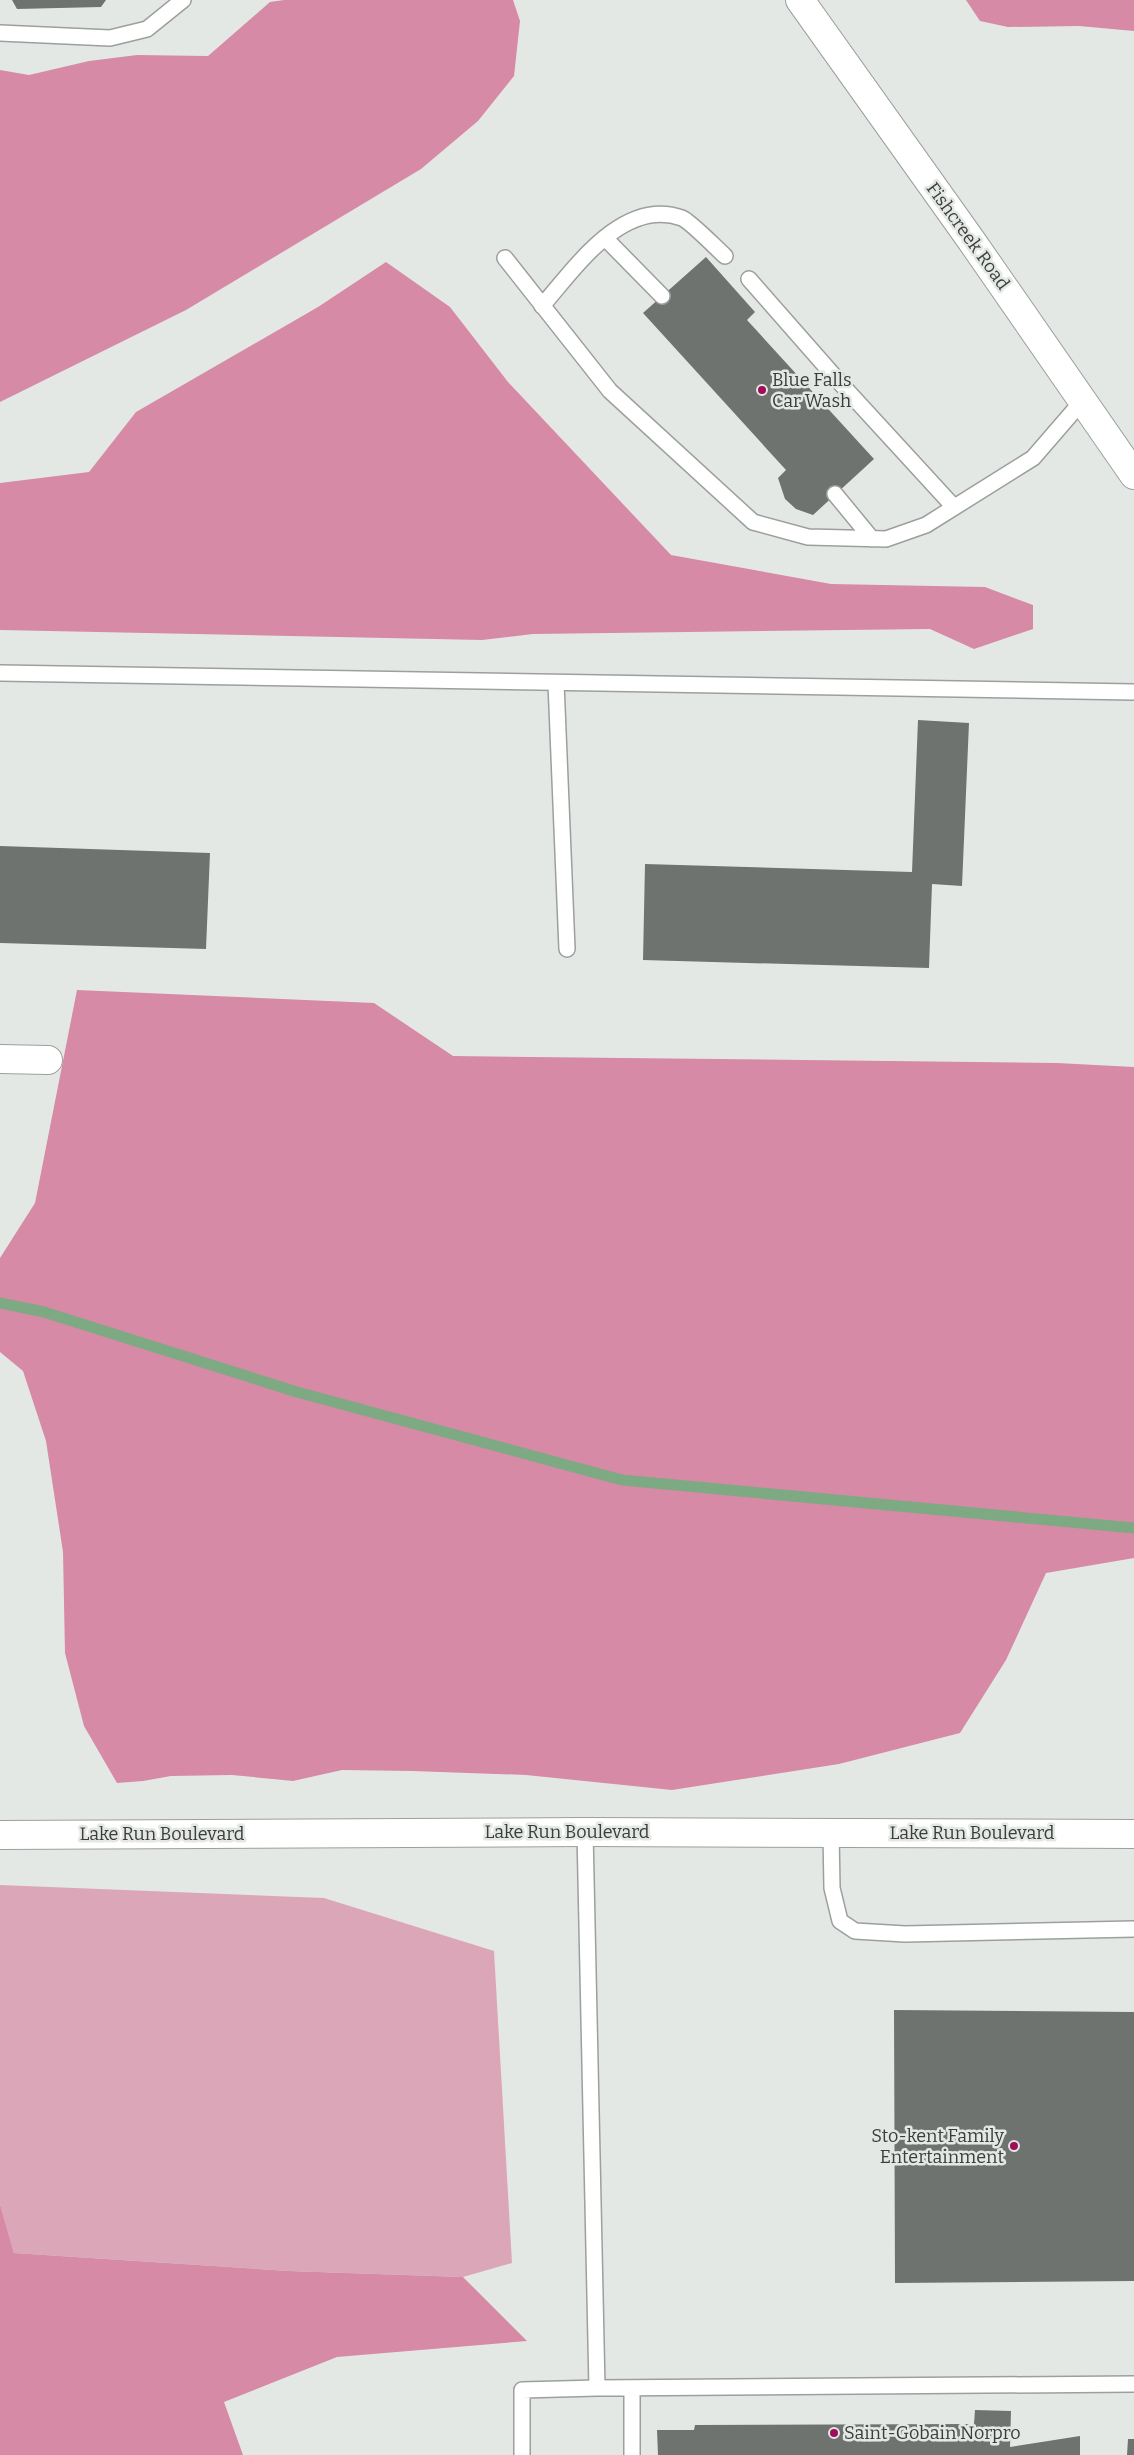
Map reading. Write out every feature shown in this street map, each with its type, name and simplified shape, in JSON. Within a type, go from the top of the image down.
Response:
[{"type":"street","name":"Fishcreek Road","points":[[800,0],[1084,400],[1134,475]]},
{"type":"street","points":[[0,1059],[48,1060]]},
{"type":"street","name":"Lake Run Boulevard","points":[[0,1835],[585,1832],[1134,1834]]},
{"type":"lane","points":[[0,32],[110,38],[148,29],[183,0]]},
{"type":"lane","points":[[542,306],[593,247],[624,224],[658,214],[683,219],[725,256]]},
{"type":"lane","points":[[605,238],[662,296]]},
{"type":"lane","points":[[505,258],[610,391],[753,522],[808,537],[886,540],[926,525],[1032,458],[1084,400]]},
{"type":"lane","points":[[749,279],[842,386],[954,507]]},
{"type":"lane","points":[[835,494],[872,540]]},
{"type":"lane","points":[[0,673],[1134,692]]},
{"type":"lane","points":[[556,683],[567,949]]},
{"type":"lane","points":[[585,1832],[597,2388]]},
{"type":"lane","points":[[832,1833],[832,1888],[840,1921],[855,1931],[905,1934],[1134,1929]]},
{"type":"lane","points":[[522,2455],[522,2390],[1134,2384]]},
{"type":"lane","points":[[632,2388],[632,2455]]},
{"type":"shaded area","points":[[284,0],[513,0],[520,21],[514,76],[478,121],[421,169],[186,310],[0,402],[0,70],[29,75],[89,61],[137,55],[208,56],[270,2]]},
{"type":"shaded area","points":[[966,0],[1134,0],[1134,31],[1079,26],[1008,27],[980,21]]},
{"type":"shaded area","points":[[386,262],[450,307],[508,382],[671,555],[831,584],[985,587],[1033,605],[1033,629],[974,649],[930,629],[533,634],[482,640],[0,630],[0,483],[89,472],[136,412],[318,307]]},
{"type":"shaded area","points":[[77,990],[374,1003],[453,1056],[1057,1063],[1134,1067],[1134,1558],[1046,1573],[1006,1660],[960,1733],[839,1764],[672,1790],[526,1775],[342,1770],[293,1781],[232,1775],[171,1776],[117,1783],[84,1726],[65,1653],[63,1552],[46,1441],[23,1371],[0,1352],[0,1258],[35,1203]]},
{"type":"shaded area","points":[[0,1885],[324,1898],[494,1951],[512,2263],[463,2277],[289,2271],[14,2253],[0,2204]]},
{"type":"shaded area","points":[[0,2204],[14,2253],[289,2271],[463,2277],[527,2341],[337,2357],[224,2402],[243,2455],[0,2455]]},
{"type":"building","points":[[12,0],[106,0],[101,7],[17,9]]},
{"type":"building","name":"Blue Falls Car Wash","points":[[706,257],[755,312],[747,320],[874,459],[813,515],[796,509],[785,499],[778,478],[786,470],[643,313]]},
{"type":"building","points":[[918,720],[969,723],[962,886],[932,884],[929,968],[643,960],[645,864],[912,872]]},
{"type":"building","points":[[0,846],[210,853],[206,949],[0,943]]},
{"type":"building","name":"Sto-kent Family Entertainment","points":[[894,2010],[1134,2012],[1134,2281],[895,2283]]},
{"type":"building","name":"Saint-Gobain Norpro","points":[[975,2410],[1011,2411],[1010,2447],[1080,2436],[1080,2455],[658,2455],[657,2430],[694,2430],[695,2425],[974,2424]]},
{"type":"building","points":[[1128,2439],[1134,2439],[1134,2455],[1127,2455]]},
{"type":"waterway","points":[[0,1303],[44,1312],[297,1392],[622,1480],[1134,1528]]},
{"type":"place","name":"Blue Falls Car Wash","points":[[762,390]]},
{"type":"place","name":"Sto-kent Family Entertainment","points":[[1014,2146]]},
{"type":"place","name":"Saint-Gobain Norpro","points":[[834,2433]]}]
